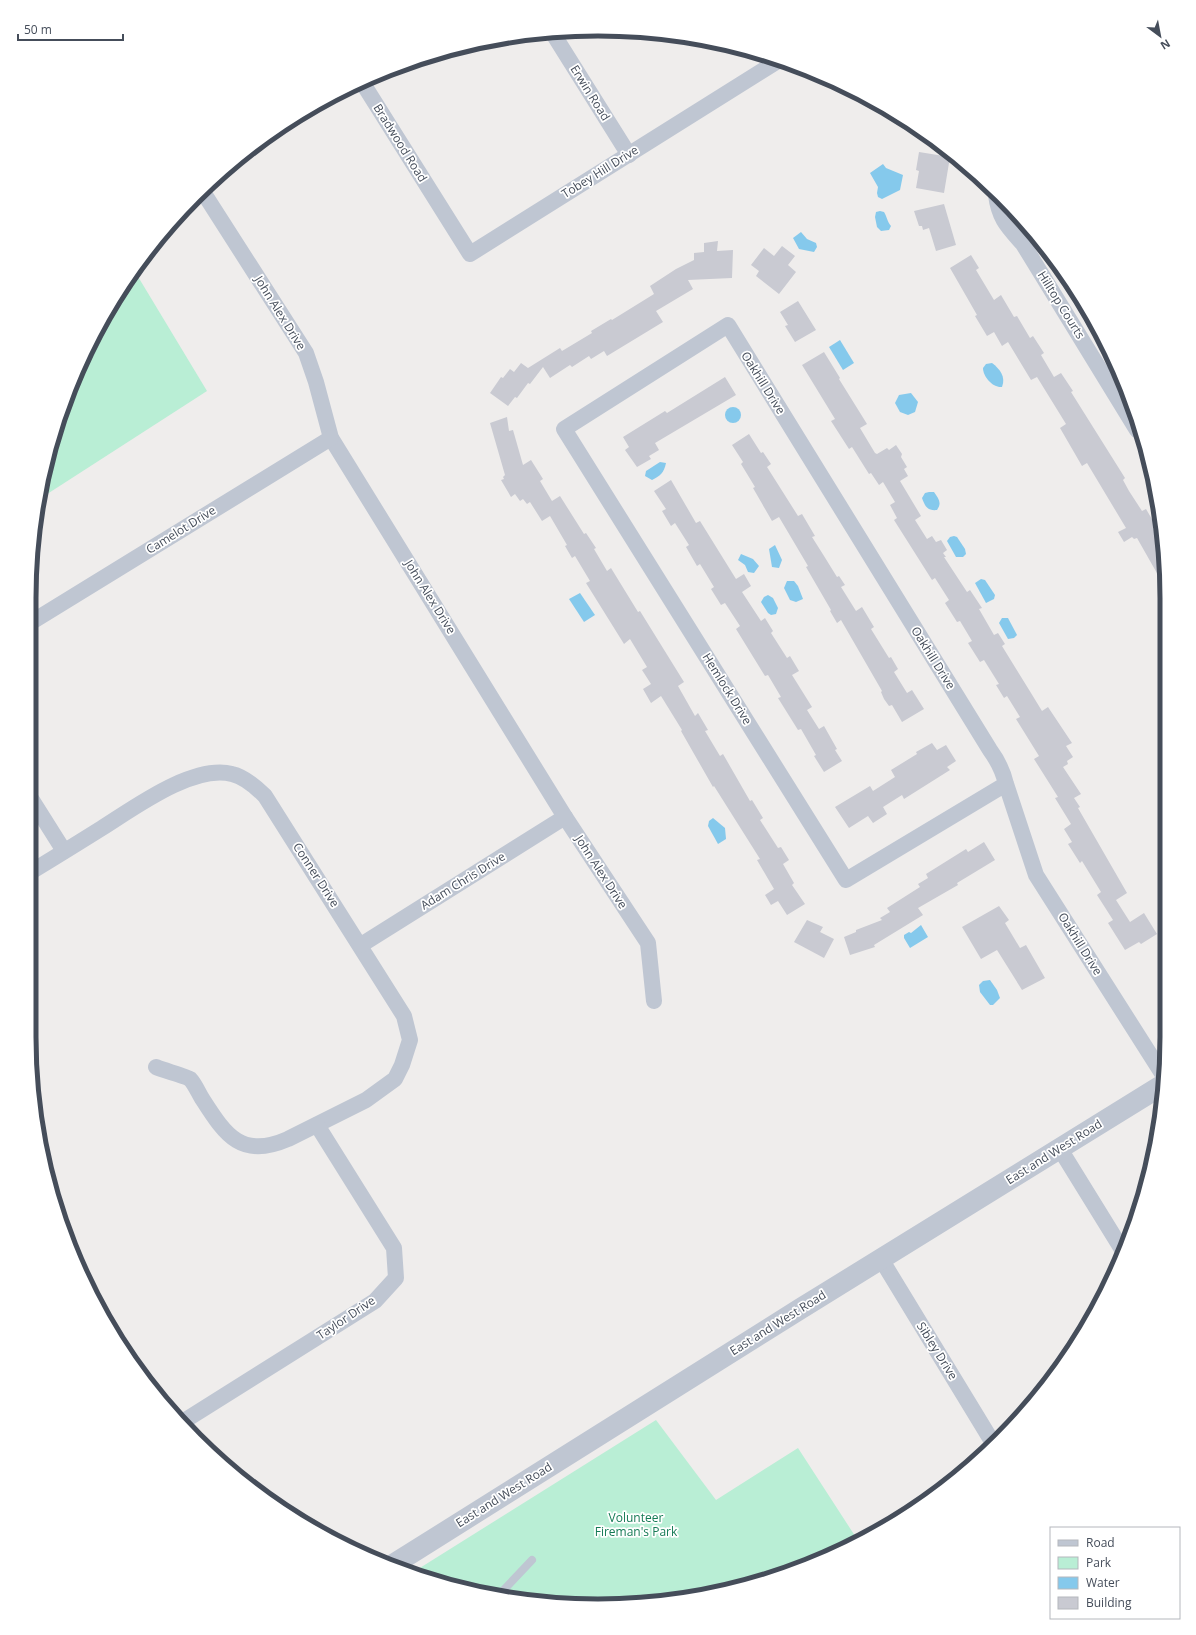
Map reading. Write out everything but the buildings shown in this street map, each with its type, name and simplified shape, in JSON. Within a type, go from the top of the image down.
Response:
[{"type":"street","name":"Erwin Road","points":[[556,38],[629,154]]},
{"type":"street","name":"Tobey Hill Drive","points":[[439,204],[470,254],[773,64]]},
{"type":"street","name":"Bradwood Road","points":[[365,87],[439,204]]},
{"type":"street","name":"John Alex Drive","points":[[206,196],[306,353],[316,382],[331,438],[565,817],[648,943],[654,1001]]},
{"type":"street","name":"Hilltop Courts","points":[[998,204],[1000,215],[1006,226],[1023,244],[1127,409]]},
{"type":"street","name":"Oakhill Drive","points":[[651,373],[728,325],[998,761],[1004,773],[1006,784],[1036,875],[1159,1069]]},
{"type":"street","name":"Hemlock Drive","points":[[651,373],[564,429],[846,880],[1006,784]]},
{"type":"street","name":"Camelot Drive","points":[[36,619],[331,438]]},
{"type":"street","name":"Conner Drive","points":[[36,869],[158,793],[208,773],[232,774],[252,784],[265,796],[361,945],[404,1016],[410,1040],[402,1065],[395,1078],[366,1100],[275,1145],[263,1147],[250,1146],[237,1141],[226,1132],[190,1079],[156,1067]]},
{"type":"street","points":[[36,807],[64,852]]},
{"type":"street","name":"Adam Chris Drive","points":[[361,945],[565,817]]},
{"type":"street","name":"East and West Road","points":[[398,1562],[1157,1088]]},
{"type":"street","name":"Taylor Drive","points":[[186,1419],[375,1301],[396,1278],[394,1248],[317,1125]]},
{"type":"street","points":[[1060,1148],[1120,1245]]},
{"type":"street","name":"Sibley Drive","points":[[881,1259],[990,1439]]},
{"type":"lane","points":[[503,1590],[532,1560]]},
{"type":"green space","points":[[138,276],[207,391],[46,495],[55,453],[66,417],[79,383],[94,349],[111,317]]},
{"type":"green space","name":"Volunteer Fireman's Park","points":[[656,1420],[716,1500],[798,1448],[855,1537],[813,1556],[779,1569],[743,1580],[708,1588],[635,1598],[561,1598],[525,1594],[453,1580],[418,1569]]},
{"type":"water","points":[[883,164],[886,168],[903,175],[900,190],[882,199],[878,197],[878,187],[870,173]]},
{"type":"water","points":[[876,212],[884,212],[891,226],[889,230],[881,231],[877,227],[875,217]]},
{"type":"water","points":[[801,232],[807,239],[816,243],[817,247],[814,252],[799,249],[793,238]]},
{"type":"water","points":[[840,340],[854,363],[843,370],[829,347]]},
{"type":"water","points":[[992,363],[1002,374],[1002,387],[992,384],[983,371],[986,364]]},
{"type":"water","points":[[911,393],[918,402],[915,412],[908,415],[900,412],[895,403],[899,395]]},
{"type":"water","points":[[733,407],[739,409],[741,415],[739,421],[733,423],[727,421],[725,415],[727,409]]},
{"type":"water","points":[[660,462],[666,463],[663,472],[659,476],[652,480],[645,476],[646,471]]},
{"type":"water","points":[[934,492],[940,503],[937,510],[929,509],[924,503],[922,498],[925,493]]},
{"type":"water","points":[[950,537],[957,537],[965,549],[966,554],[963,557],[956,557],[947,541]]},
{"type":"water","points":[[775,545],[782,560],[779,568],[772,567],[769,549]]},
{"type":"water","points":[[741,554],[753,559],[759,566],[754,573],[748,572],[745,565],[738,560]]},
{"type":"water","points":[[981,579],[985,580],[995,595],[994,599],[986,603],[975,583]]},
{"type":"water","points":[[787,581],[794,581],[798,586],[803,599],[796,602],[790,600],[784,588]]},
{"type":"water","points":[[580,593],[595,615],[584,622],[569,599]]},
{"type":"water","points":[[768,595],[773,598],[778,608],[776,614],[771,615],[768,613],[761,602],[764,597]]},
{"type":"water","points":[[1002,618],[1008,618],[1017,635],[1014,638],[1008,639],[999,623]]},
{"type":"water","points":[[713,818],[725,828],[726,839],[718,844],[708,826],[709,821]]},
{"type":"water","points":[[921,925],[928,937],[910,948],[904,938],[904,935],[909,932],[911,933]]},
{"type":"water","points":[[990,980],[997,990],[1000,998],[993,1005],[990,1005],[980,992],[979,985],[983,981]]}]
